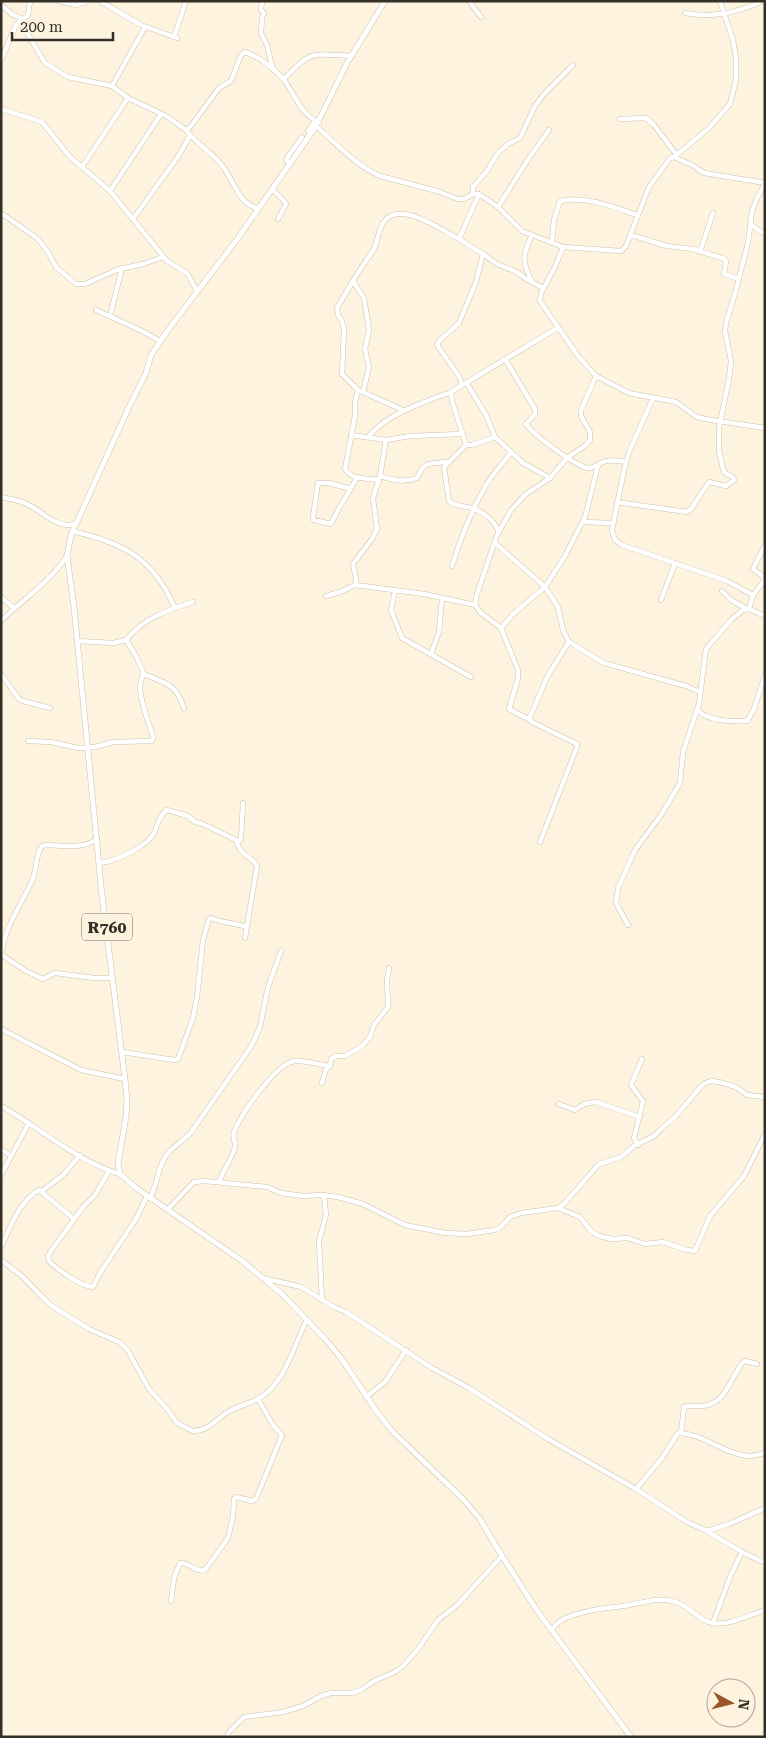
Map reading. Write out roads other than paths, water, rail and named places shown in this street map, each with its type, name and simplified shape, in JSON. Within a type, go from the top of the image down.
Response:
[{"type":"main road","name":"R760","points":[[120,1174],[118,1163],[126,1117],[127,1099],[112,978],[74,607],[67,556],[72,531],[146,373],[151,355],[290,164],[317,123],[352,56],[385,1]]},
{"type":"main road","points":[[120,1174],[148,1197],[241,1260],[282,1294],[307,1319],[341,1358],[377,1412],[392,1430],[480,1519],[502,1556],[552,1630],[631,1737]]},
{"type":"street","points":[[1,60],[16,25],[28,14],[30,1]]},
{"type":"street","points":[[59,1],[76,5],[88,1]]},
{"type":"street","points":[[100,1],[145,27],[176,38],[186,1]]},
{"type":"street","points":[[262,1],[264,13],[261,33],[267,44],[274,70]]},
{"type":"street","points":[[469,1],[481,17]]},
{"type":"street","points":[[572,66],[540,100],[518,140],[508,144],[497,154],[487,171],[473,187],[476,194],[498,207],[522,231],[564,247],[621,251],[626,246],[628,237],[651,184],[670,158],[708,129],[730,104],[736,80],[736,58],[733,40],[720,1]]},
{"type":"street","points":[[685,13],[699,15],[724,14],[738,11],[763,1]]},
{"type":"street","points":[[1,5],[21,20],[45,63],[68,77],[112,86],[128,98],[166,116],[186,130],[190,136],[220,162],[244,200],[255,208],[261,205]]},
{"type":"street","points":[[112,86],[145,27]]},
{"type":"street","points":[[186,130],[196,121],[219,88],[231,81],[242,53],[249,54],[274,70],[284,79],[297,101],[344,152],[373,173],[437,191],[458,199],[464,199],[476,194]]},
{"type":"street","points":[[284,79],[304,59],[314,54],[352,56]]},
{"type":"street","points":[[82,167],[128,98]]},
{"type":"street","points":[[1,109],[42,122],[69,156],[110,191],[163,257],[170,264],[187,273],[197,291]]},
{"type":"street","points":[[110,191],[161,114]]},
{"type":"street","points":[[617,503],[687,512],[691,510],[709,482],[726,486],[734,478],[724,471],[719,456],[718,438],[720,421],[731,371],[725,331],[748,243],[755,203],[765,184],[704,173],[675,156],[654,125],[646,118],[620,119]]},
{"type":"street","points":[[308,131],[317,123]]},
{"type":"street","points":[[498,207],[526,161],[549,130]]},
{"type":"street","points":[[133,219],[177,158],[190,136]]},
{"type":"street","points":[[290,164],[287,158],[302,137]]},
{"type":"street","points":[[272,189],[286,204],[278,219]]},
{"type":"street","points":[[459,239],[476,194]]},
{"type":"street","points":[[552,242],[556,208],[562,200],[574,199],[591,202],[637,215]]},
{"type":"street","points":[[1,213],[37,238],[48,252],[56,267],[72,282],[85,284],[122,268],[143,264],[163,257]]},
{"type":"street","points":[[700,252],[713,213]]},
{"type":"street","points":[[403,410],[358,390],[342,374],[344,329],[337,311],[338,306],[374,248],[383,223],[392,215],[414,216],[459,239],[497,264],[517,272],[543,288]]},
{"type":"street","points":[[751,225],[765,234]]},
{"type":"street","points":[[532,235],[524,254],[528,272],[533,283]]},
{"type":"street","points":[[628,237],[634,236],[667,246],[693,249],[725,259],[724,274],[739,279]]},
{"type":"street","points":[[564,247],[543,288],[540,298],[542,305],[578,356],[596,376],[629,393],[672,400],[697,417],[765,428]]},
{"type":"street","points":[[484,254],[476,282],[459,323],[437,343],[438,347],[486,415],[495,437],[523,463],[550,478]]},
{"type":"street","points":[[110,316],[122,268]]},
{"type":"street","points":[[353,281],[364,298],[369,330],[365,349],[369,366],[363,392]]},
{"type":"street","points":[[96,310],[160,341]]},
{"type":"street","points":[[368,437],[374,430],[403,410],[451,393],[453,389],[559,327]]},
{"type":"street","points":[[505,359],[535,409],[535,414],[527,421],[527,426],[567,458],[583,467],[593,468],[608,461],[626,462]]},
{"type":"street","points":[[475,605],[477,594],[499,532],[517,502],[550,478],[567,458],[590,440],[590,432],[581,416],[580,410],[596,376]]},
{"type":"street","points":[[358,390],[345,469],[348,473],[357,477],[379,478],[399,482],[417,478],[425,464],[449,462]]},
{"type":"street","points":[[451,393],[466,445]]},
{"type":"street","points":[[654,398],[626,462],[613,523],[613,536],[615,540],[618,543],[727,581],[753,595]]},
{"type":"street","points":[[351,435],[386,440],[410,436],[462,434]]},
{"type":"street","points":[[495,437],[472,445],[466,445],[445,465],[444,469],[449,501],[475,509],[493,521],[499,532]]},
{"type":"street","points":[[355,584],[353,564],[372,540],[377,529],[373,498],[386,440]]},
{"type":"street","points":[[452,566],[459,542],[486,485],[511,452]]},
{"type":"street","points":[[501,628],[513,614],[545,587],[565,556],[583,522],[598,465]]},
{"type":"street","points":[[351,489],[329,483],[318,483],[314,520],[331,524],[340,506],[351,489],[357,477]]},
{"type":"street","points":[[1,497],[29,505],[62,524],[68,526],[75,524]]},
{"type":"street","points":[[583,522],[613,523]]},
{"type":"street","points":[[72,531],[101,538],[137,556],[162,581],[176,608]]},
{"type":"street","points":[[495,543],[545,587],[558,607],[563,630],[569,642],[604,663],[686,686],[700,692]]},
{"type":"street","points":[[748,609],[753,595],[765,580],[754,569],[765,546]]},
{"type":"street","points":[[1,622],[14,608],[51,577],[67,556]]},
{"type":"street","points":[[661,600],[675,563]]},
{"type":"street","points":[[326,596],[340,592],[355,584],[424,594],[475,605],[501,628],[519,675],[509,710],[577,744],[540,842]]},
{"type":"street","points":[[722,590],[731,600],[765,616]]},
{"type":"street","points":[[395,591],[391,610],[400,635],[405,640],[471,676]]},
{"type":"street","points":[[1,597],[14,608]]},
{"type":"street","points":[[431,654],[439,632],[442,598]]},
{"type":"street","points":[[77,641],[114,644],[126,640],[146,622],[165,611],[193,602]]},
{"type":"street","points":[[628,925],[616,903],[618,888],[635,850],[661,815],[680,782],[683,752],[697,710],[706,649],[732,619],[743,610],[748,609]]},
{"type":"street","points":[[126,640],[133,649],[144,674],[162,680],[175,690],[179,694],[184,708]]},
{"type":"street","points":[[530,720],[548,675],[569,642]]},
{"type":"street","points":[[1,674],[23,702],[50,708]]},
{"type":"street","points":[[28,741],[51,742],[78,748],[95,747],[113,742],[153,740],[154,736],[144,706],[140,686],[140,679],[144,674]]},
{"type":"street","points":[[697,710],[709,717],[747,721],[754,710],[765,675]]},
{"type":"street","points":[[236,840],[240,840],[241,837],[243,803]]},
{"type":"street","points":[[100,863],[122,856],[150,839],[161,816],[167,810],[188,816],[195,822],[236,840],[240,852],[256,863],[257,866],[245,938]]},
{"type":"street","points":[[97,839],[82,846],[45,845],[41,847],[37,856],[33,880],[7,933],[1,953],[26,972],[42,979],[55,973],[94,978],[112,978]]},
{"type":"street","points":[[122,1052],[178,1059],[193,1018],[203,940],[209,919],[212,918],[220,922],[233,922],[247,927]]},
{"type":"street","points":[[109,1170],[95,1195],[74,1219],[48,1256],[53,1266],[87,1287],[93,1287],[100,1272],[154,1190],[160,1168],[168,1153],[192,1132],[252,1045],[260,1027],[268,987],[281,951]]},
{"type":"street","points":[[322,1083],[326,1069],[330,1066],[332,1059],[336,1056],[345,1056],[362,1046],[370,1037],[374,1025],[388,1007],[387,980],[389,968]]},
{"type":"street","points":[[1,1029],[81,1070],[125,1079]]},
{"type":"street","points":[[638,1145],[634,1138],[643,1101],[631,1085],[642,1059]]},
{"type":"street","points":[[218,1182],[235,1149],[233,1136],[236,1129],[259,1092],[276,1071],[293,1061],[330,1066]]},
{"type":"street","points":[[167,1210],[194,1182],[199,1180],[266,1187],[281,1193],[303,1196],[324,1195],[356,1201],[405,1225],[445,1234],[467,1234],[494,1230],[500,1228],[510,1217],[521,1213],[558,1208],[565,1203],[596,1166],[621,1157],[652,1138],[675,1117],[703,1084],[711,1081],[719,1082],[736,1087],[747,1095],[765,1097]]},
{"type":"street","points":[[559,1104],[575,1110],[584,1104],[596,1102],[640,1117]]},
{"type":"street","points":[[1,1106],[80,1155],[120,1174]]},
{"type":"street","points":[[1,1175],[29,1123]]},
{"type":"street","points":[[558,1208],[580,1217],[599,1236],[612,1239],[628,1238],[645,1244],[663,1242],[695,1251],[710,1216],[744,1176],[765,1134]]},
{"type":"street","points":[[1,1148],[10,1156]]},
{"type":"street","points":[[1,1247],[21,1208],[35,1192],[42,1191],[63,1175],[80,1155]]},
{"type":"street","points":[[42,1191],[74,1219]]},
{"type":"street","points":[[322,1300],[319,1241],[326,1215],[324,1195]]},
{"type":"street","points":[[1,1260],[23,1277],[52,1306],[89,1329],[119,1342],[127,1348],[144,1383],[177,1423],[193,1431],[202,1430],[232,1410],[258,1399],[278,1382],[307,1319]]},
{"type":"street","points":[[262,1277],[302,1287],[346,1312],[432,1368],[521,1420],[548,1439],[636,1489],[681,1519],[765,1563]]},
{"type":"street","points":[[366,1396],[385,1382],[398,1365],[406,1350]]},
{"type":"street","points":[[681,1433],[684,1407],[704,1406],[717,1402],[722,1397],[742,1363],[758,1364]]},
{"type":"street","points":[[171,1601],[174,1578],[180,1563],[187,1564],[199,1571],[205,1570],[228,1538],[233,1516],[234,1499],[236,1497],[252,1501],[256,1499],[270,1462],[282,1438],[282,1435],[273,1425],[258,1399]]},
{"type":"street","points":[[636,1489],[662,1458],[677,1434],[681,1433],[712,1442],[723,1449],[744,1455],[765,1453]]},
{"type":"street","points":[[705,1530],[723,1527],[765,1508]]},
{"type":"street","points":[[713,1623],[730,1577],[742,1552]]},
{"type":"street","points":[[227,1737],[229,1732],[244,1717],[283,1712],[303,1706],[321,1696],[352,1693],[393,1673],[402,1667],[418,1649],[438,1620],[456,1606],[502,1556]]},
{"type":"street","points":[[552,1630],[563,1619],[591,1611],[659,1600],[680,1603],[706,1621],[713,1623],[732,1621],[765,1610]]}]
